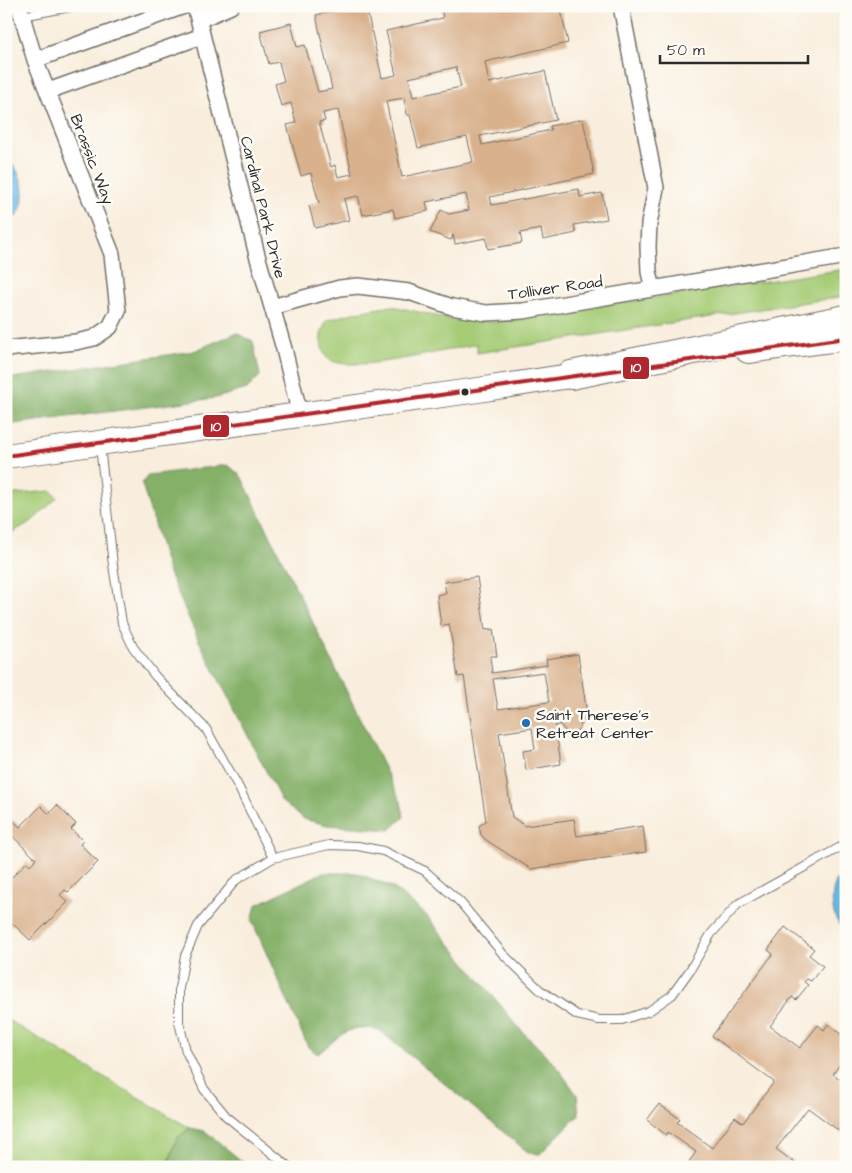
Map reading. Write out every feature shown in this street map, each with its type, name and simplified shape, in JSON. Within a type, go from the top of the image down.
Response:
[{"type":"highway","points":[[571,375],[846,319]]},
{"type":"main road","points":[[6,456],[524,384],[571,375],[846,338]]},
{"type":"street","points":[[35,60],[184,6]]},
{"type":"street","points":[[197,13],[231,6]]},
{"type":"street","points":[[621,6],[656,188],[648,232],[649,272],[653,289]]},
{"type":"street","name":"Brassic Way","points":[[6,349],[76,342],[94,338],[110,327],[118,311],[112,254],[35,60],[20,11]]},
{"type":"street","name":"Cardinal Park Drive","points":[[197,13],[257,255],[284,349],[300,415]]},
{"type":"street","points":[[48,92],[202,36]]},
{"type":"street","name":"Tolliver Road","points":[[272,307],[340,288],[358,286],[410,292],[452,307],[486,313],[524,311],[846,256]]},
{"type":"lane","points":[[20,11],[76,6]]},
{"type":"lane","points":[[100,443],[113,564],[122,623],[133,647],[206,729],[238,786],[273,858]]},
{"type":"lane","points":[[290,1167],[226,1116],[204,1089],[186,1051],[179,1022],[179,988],[185,956],[198,926],[236,880],[273,858],[329,845],[358,846],[383,851],[425,871],[460,902],[503,954],[540,990],[577,1015],[598,1020],[622,1020],[649,1011],[672,994],[690,970],[711,934],[738,904],[846,844]]},
{"type":"green space","points":[[846,269],[846,296],[477,353],[477,344],[403,359],[345,364],[332,361],[326,357],[321,342],[321,333],[327,320],[357,312],[392,306],[453,320],[493,322]]},
{"type":"green space","points":[[236,333],[253,341],[260,376],[247,389],[216,398],[6,425],[6,379],[194,351]]},
{"type":"green space","points":[[228,465],[241,476],[401,802],[404,817],[390,830],[327,825],[304,819],[282,802],[199,641],[168,571],[142,484],[148,475]]},
{"type":"green space","points":[[51,491],[57,498],[32,521],[6,536],[6,495]]},
{"type":"green space","points":[[322,873],[357,873],[392,887],[426,915],[520,1029],[555,1064],[577,1095],[579,1115],[540,1154],[529,1153],[379,1030],[359,1028],[352,1030],[339,1037],[318,1054],[308,1047],[252,921],[256,905]]},
{"type":"green space","points":[[6,1019],[190,1128],[177,1138],[167,1167],[6,1167]]},
{"type":"green space","points":[[190,1128],[205,1131],[249,1167],[167,1167],[177,1138]]},
{"type":"water","points":[[6,160],[12,164],[20,177],[23,200],[18,214],[6,226]]},
{"type":"water","points":[[846,874],[846,931],[834,914],[832,901],[836,881]]},
{"type":"building","points":[[356,6],[366,6],[382,78],[396,75],[386,31],[443,18],[441,6],[560,6],[568,43],[485,62],[489,83],[545,71],[556,120],[480,136],[482,145],[551,130],[550,126],[583,119],[594,174],[490,197],[492,205],[579,189],[580,197],[602,193],[607,219],[574,225],[576,233],[543,240],[541,229],[520,233],[522,243],[488,249],[486,238],[455,244],[453,235],[451,240],[430,232],[441,210],[449,214],[469,210],[466,194],[426,202],[428,211],[395,218],[393,209],[363,215],[358,196],[344,199],[349,220],[315,228],[309,206],[319,203],[311,173],[301,176],[287,125],[296,123],[291,103],[281,106],[275,84],[284,81],[279,62],[269,64],[260,31],[291,23],[297,47],[305,45],[318,92],[332,89],[316,15]],"holes":[[[456,67],[461,87],[413,97],[409,78]],[[404,98],[407,115],[410,115],[418,148],[467,137],[473,162],[402,177],[386,101]],[[338,110],[352,174],[338,177],[335,165],[331,167],[319,122],[325,121],[323,113]]]},
{"type":"building","name":"Saint Therese's Retreat Center","points":[[477,577],[485,630],[493,629],[497,656],[490,656],[492,673],[547,665],[546,659],[578,654],[588,720],[581,721],[577,731],[570,733],[564,730],[560,724],[555,725],[561,764],[526,770],[523,751],[535,749],[532,728],[499,733],[512,817],[525,826],[574,819],[577,836],[643,826],[646,852],[531,869],[481,835],[479,826],[486,821],[464,676],[458,677],[449,624],[441,626],[437,595],[446,593],[444,582]],"holes":[[[544,672],[549,702],[498,709],[493,679]]]},
{"type":"building","points":[[57,805],[76,824],[71,829],[83,841],[80,844],[98,862],[68,892],[65,890],[60,895],[68,902],[30,940],[13,924],[6,930],[6,883],[27,862],[30,865],[36,859],[6,830],[6,814],[20,827],[41,806],[49,814]]},
{"type":"building","points":[[785,927],[814,949],[809,955],[823,966],[811,981],[807,979],[804,982],[808,985],[796,1000],[792,997],[770,1026],[800,1048],[818,1025],[824,1030],[828,1024],[846,1038],[846,1056],[833,1074],[846,1084],[846,1136],[808,1108],[776,1149],[795,1163],[792,1167],[685,1167],[696,1152],[668,1132],[666,1135],[647,1120],[659,1104],[680,1119],[677,1122],[712,1148],[735,1117],[743,1123],[774,1082],[712,1036],[773,954],[768,950]]},
{"type":"building","points":[[846,1148],[846,1158],[841,1154]]},
{"type":"transit line","name":"10","points":[[6,456],[846,338]]},
{"type":"place","name":"Saint Therese's Retreat Center","points":[[526,723]]}]
